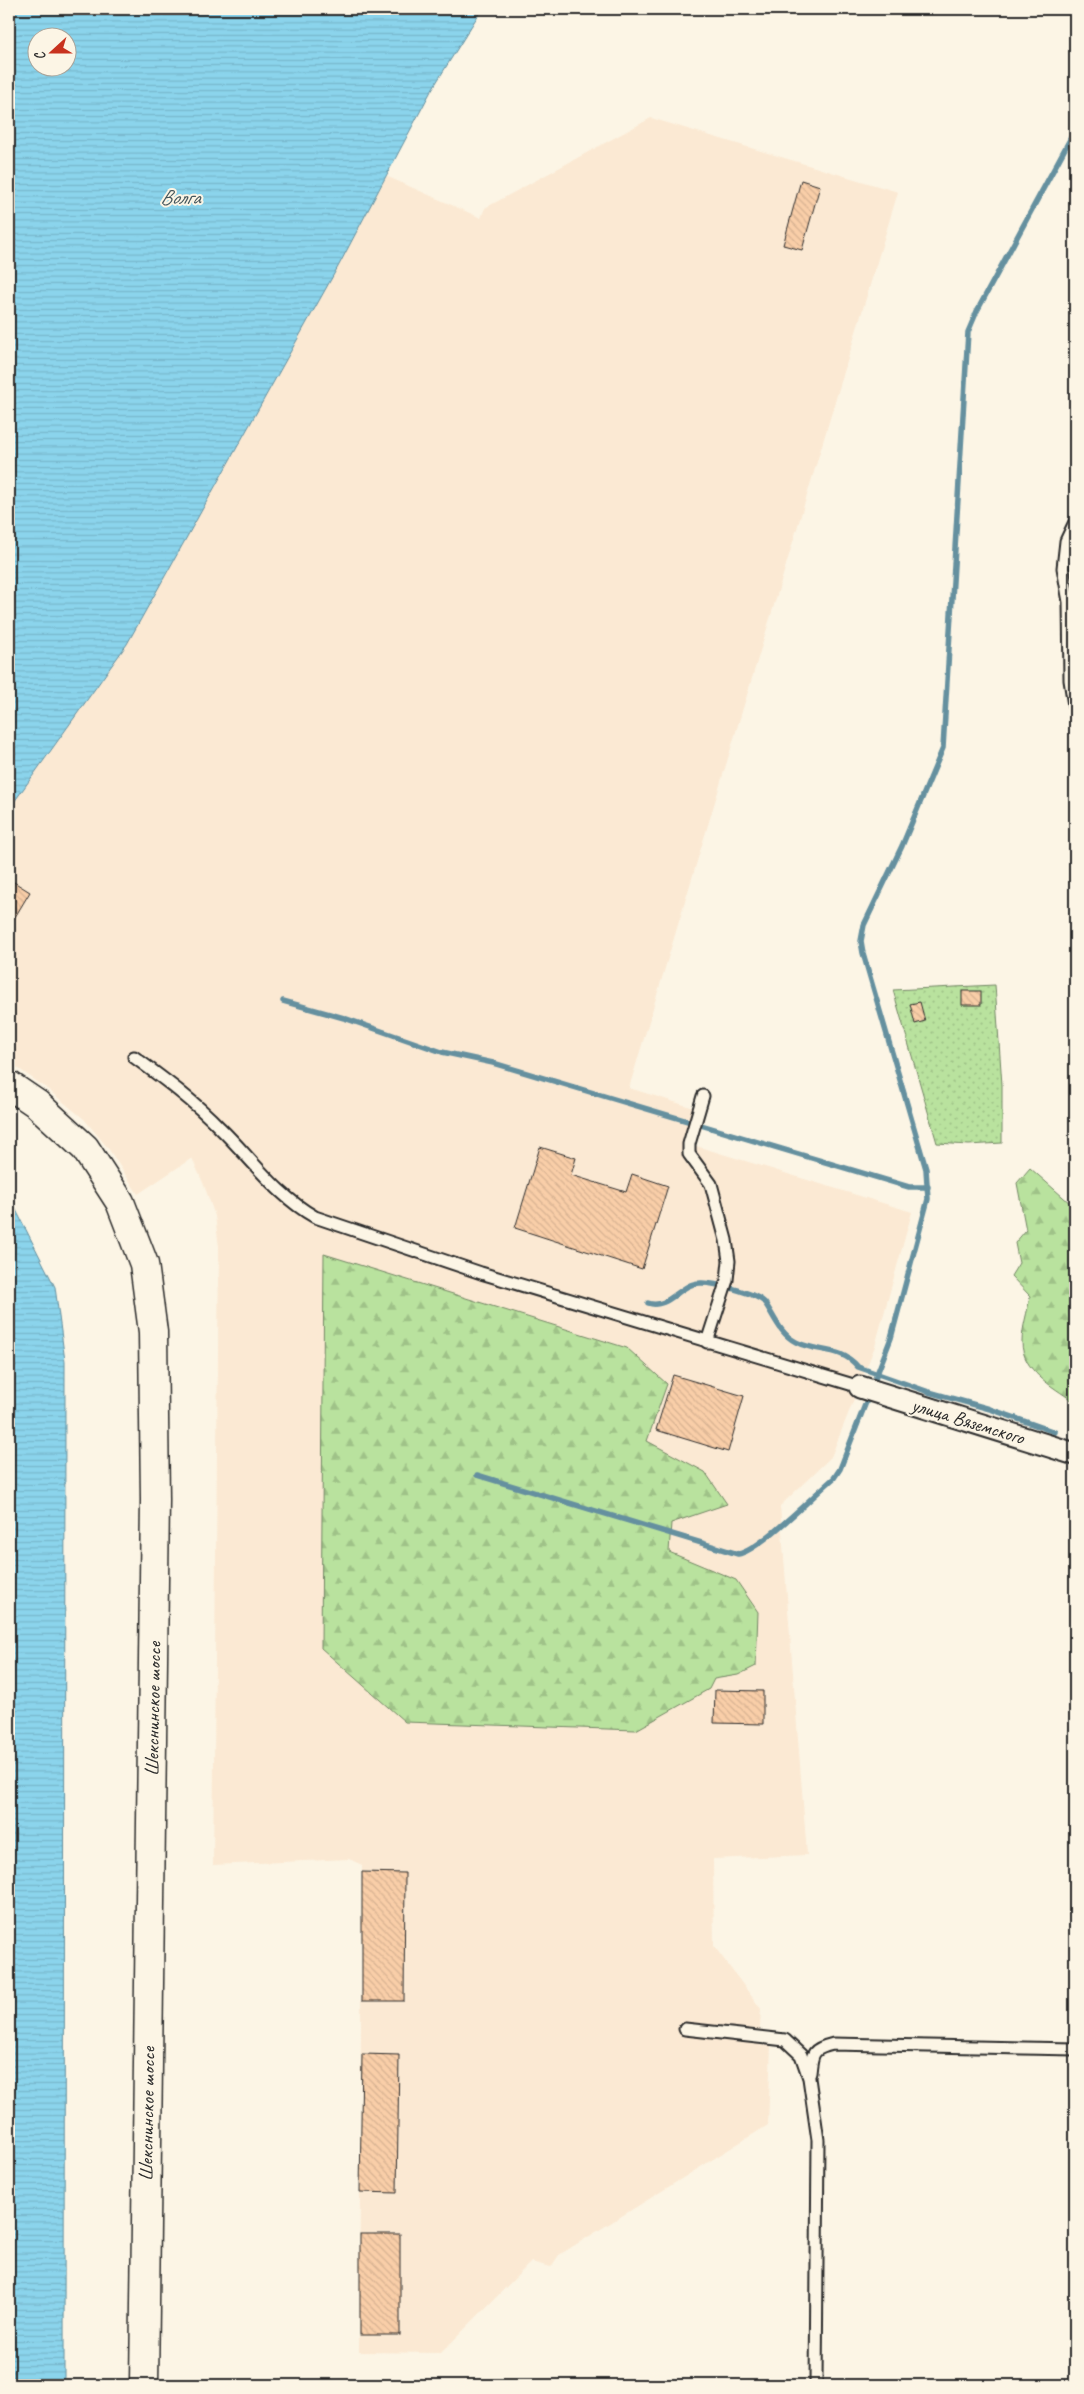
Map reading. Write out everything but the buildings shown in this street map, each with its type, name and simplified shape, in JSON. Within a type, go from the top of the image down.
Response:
[{"type":"main road","name":"Шекснинское шоссе","points":[[9,1086],[37,1104],[86,1148],[120,1202],[144,1264],[153,1332],[155,1500],[144,2385]]},
{"type":"street","name":"улица Вяземского","points":[[860,1387],[1075,1454]]},
{"type":"lane","points":[[1075,522],[1066,541],[1063,568],[1069,602],[1070,680],[1075,712]]},
{"type":"lane","points":[[134,1057],[199,1108],[269,1181],[300,1208],[314,1217],[472,1270],[860,1387]]},
{"type":"lane","points":[[703,1096],[689,1144],[689,1154],[711,1184],[728,1250],[729,1261],[726,1280],[707,1342]]},
{"type":"lane","points":[[685,2029],[784,2040],[801,2054],[809,2078],[816,2118],[818,2160],[816,2385]]},
{"type":"lane","points":[[809,2078],[812,2055],[819,2048],[833,2044],[1075,2049]]},
{"type":"shaded area","points":[[651,118],[898,192],[629,1088],[694,1108],[683,1142],[912,1212],[875,1346],[831,1457],[780,1506],[807,1855],[713,1859],[714,1946],[761,2009],[759,2045],[771,2046],[768,2125],[559,2255],[551,2267],[531,2262],[441,2353],[359,2352],[362,1865],[349,1859],[213,1865],[219,1247],[215,1216],[192,1158],[138,1194],[108,1148],[84,1119],[45,1087],[9,1062],[9,809],[127,644],[339,265],[386,176],[481,218],[485,208]]},
{"type":"green space","points":[[995,985],[1002,1085],[1002,1143],[969,1145],[937,1143],[893,990]]},
{"type":"green space","points":[[1030,1168],[1071,1204],[1075,1204],[1075,1400],[1073,1401],[1040,1377],[1027,1361],[1023,1352],[1022,1336],[1030,1296],[1011,1276],[1019,1263],[1015,1243],[1026,1230],[1017,1183]]},
{"type":"green space","points":[[324,1254],[627,1348],[667,1384],[647,1441],[705,1472],[727,1504],[671,1523],[669,1552],[736,1580],[758,1612],[756,1666],[738,1675],[714,1679],[709,1689],[636,1730],[405,1722],[321,1648]]},
{"type":"water","name":"Волга","points":[[9,9],[482,9],[431,91],[339,265],[127,644],[9,809]]},
{"type":"water","points":[[9,1203],[15,1208],[55,1287],[65,1361],[64,2385],[9,2385]]},
{"type":"waterway","points":[[477,1475],[738,1554],[747,1551],[773,1533],[834,1478],[840,1469],[891,1338],[928,1199],[926,1169],[861,941],[864,925],[902,846],[943,748],[968,332],[977,311],[1075,130]]},
{"type":"waterway","points":[[283,1001],[344,1018],[442,1052],[493,1063],[909,1187],[928,1187]]},
{"type":"waterway","points":[[648,1303],[662,1303],[686,1287],[700,1283],[724,1286],[744,1292],[765,1303],[782,1330],[790,1339],[796,1342],[844,1356],[858,1367],[929,1392],[990,1409],[1055,1432]]}]
